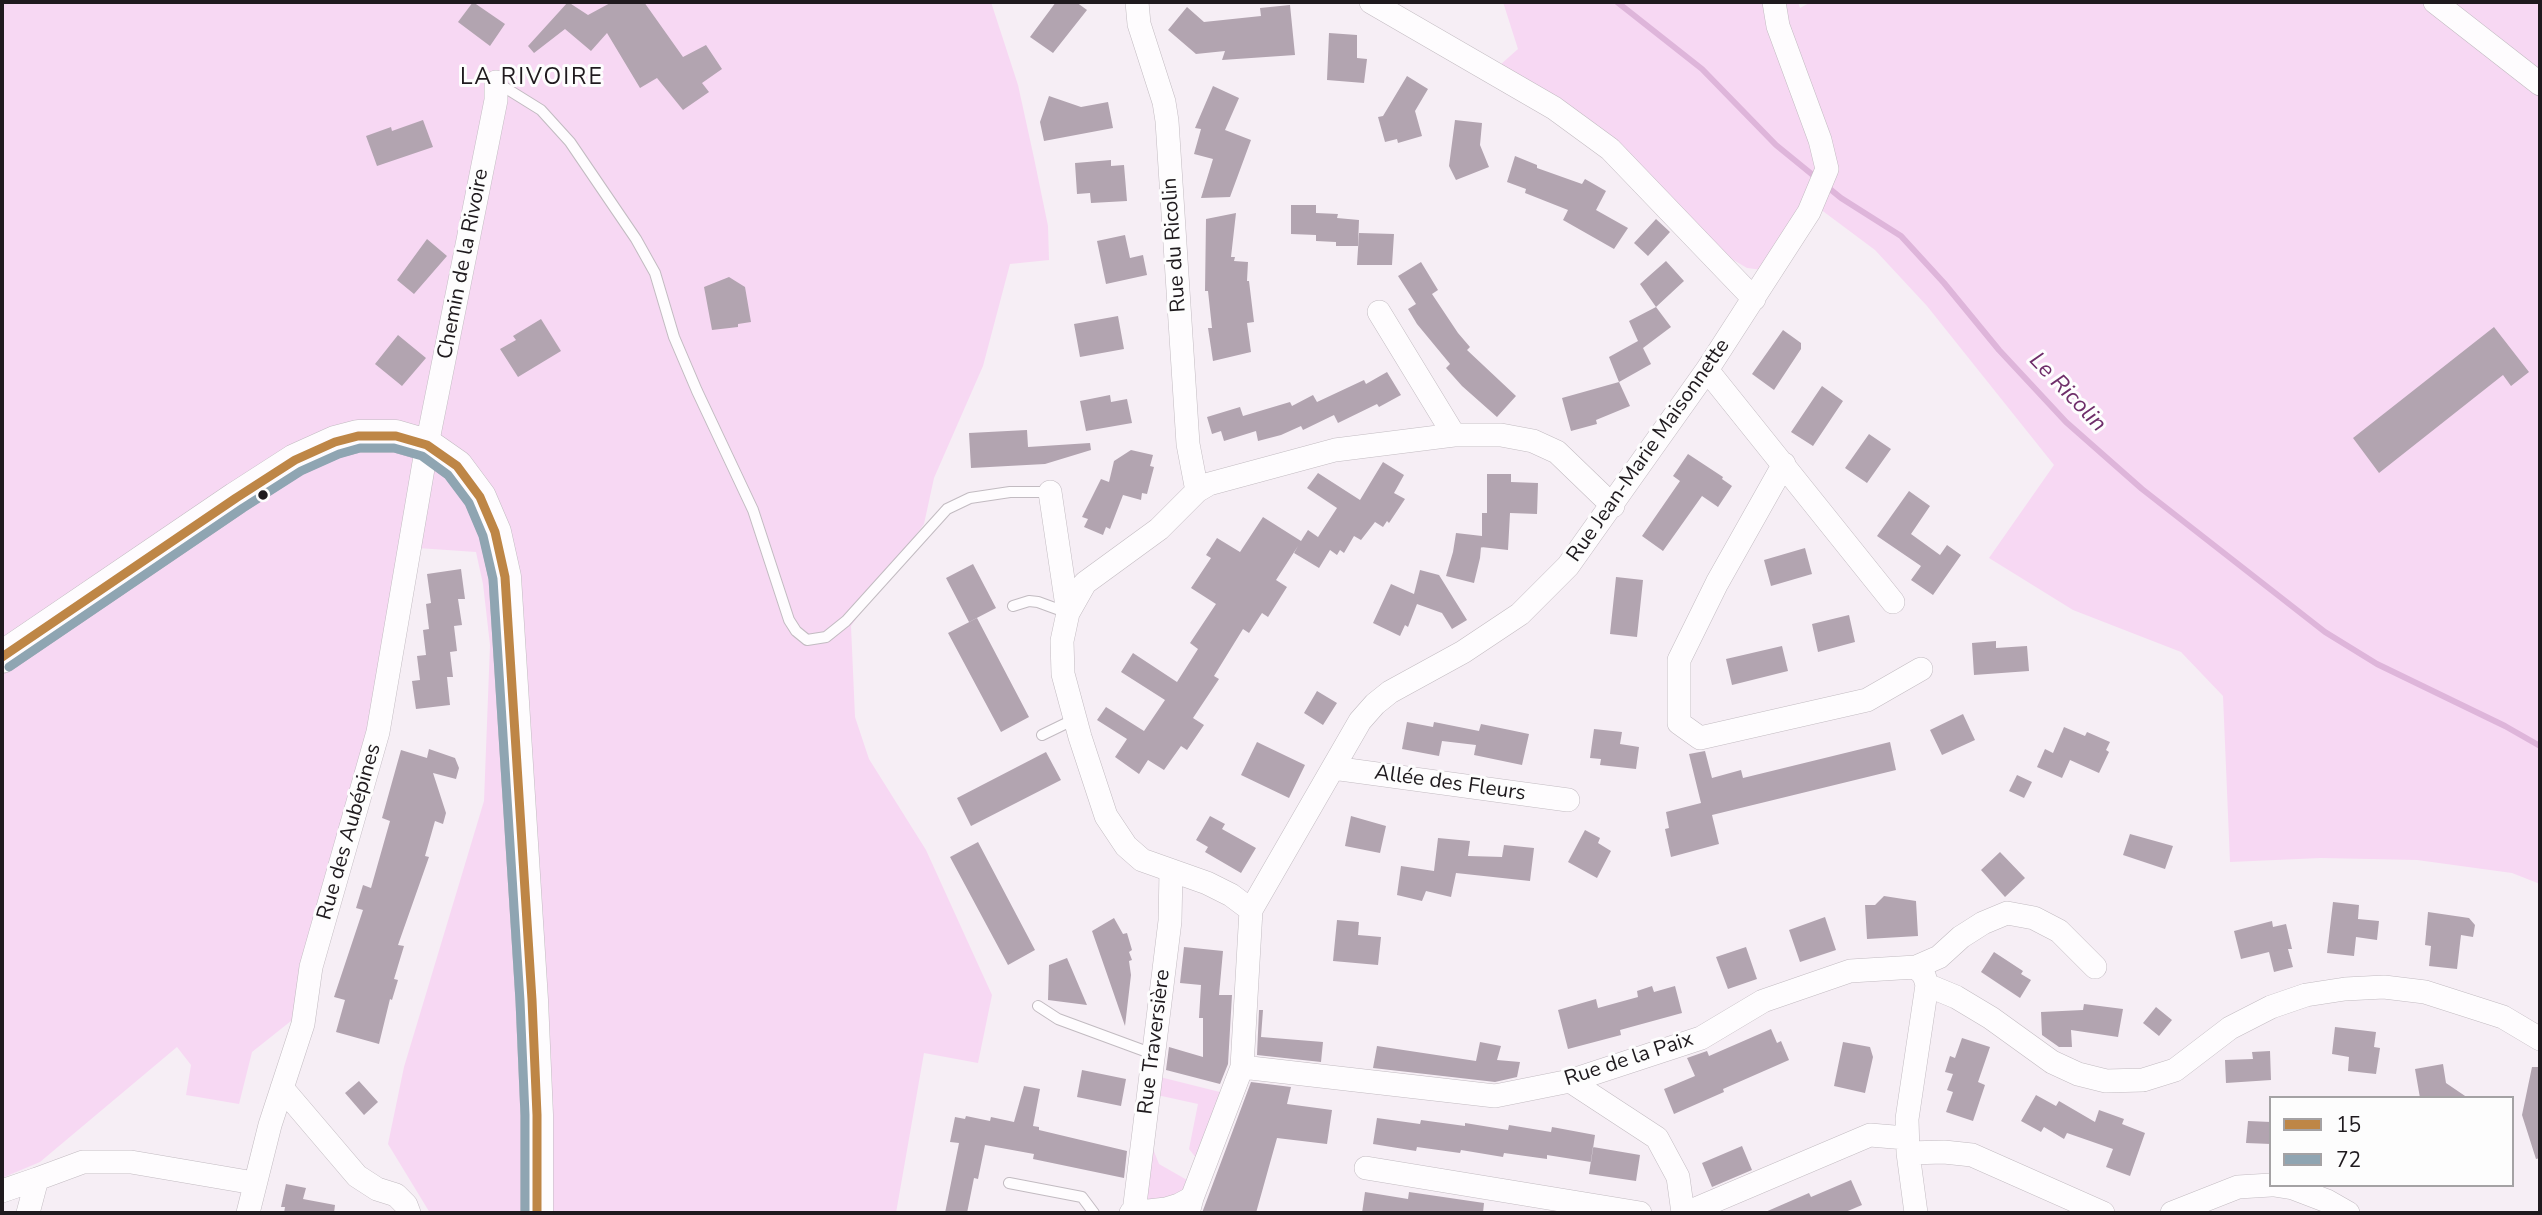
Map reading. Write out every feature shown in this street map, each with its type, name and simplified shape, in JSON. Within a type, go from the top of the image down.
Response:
[{"type":"main road","points":[[2,657],[236,498],[295,460],[334,442],[358,436],[396,436],[427,445],[457,466],[480,497],[495,532],[505,577],[533,1025],[537,1213]]},
{"type":"street","name":"Rue du Ricolin","points":[[1137,2],[1139,24],[1161,92],[1167,121],[1188,444],[1197,491]]},
{"type":"street","points":[[1371,2],[1554,108],[1609,149],[1754,299]]},
{"type":"street","name":"Rue Jean-Marie Maisonnette","points":[[1190,1205],[1242,1068],[1251,910],[1360,722],[1375,704],[1390,692],[1463,652],[1520,614],[1569,566],[1707,370],[1809,212],[1827,169],[1820,140],[1778,26],[1774,2]]},
{"type":"street","points":[[2435,2],[2540,84]]},
{"type":"street","name":"Chemin de la Rivoire","points":[[427,445],[494,112],[496,82]]},
{"type":"street","points":[[1379,312],[1454,435]]},
{"type":"street","points":[[1707,370],[1893,602]]},
{"type":"street","points":[[1068,613],[1085,583],[1159,529],[1197,491],[1221,479],[1335,450],[1454,435],[1501,435],[1533,441],[1557,452],[1613,506]]},
{"type":"street","name":"Rue des Aubépines","points":[[248,1213],[254,1183],[303,1024],[311,967],[378,732],[427,445]]},
{"type":"street","points":[[1784,464],[1717,583],[1679,660],[1679,723],[1700,737],[1726,732],[1867,700],[1921,669]]},
{"type":"street","points":[[1050,492],[1068,613],[1062,655],[1067,693],[1099,798],[1116,832],[1142,860],[1207,883],[1231,895],[1251,910]]},
{"type":"street","name":"Allée des Fleurs","points":[[1333,768],[1568,800]]},
{"type":"street","name":"Rue Traversière","points":[[1133,1213],[1170,921],[1171,871]]},
{"type":"street","name":"Rue de la Paix","points":[[1242,1068],[1495,1096],[1570,1081],[1701,1038],[1763,1001],[1850,971],[1922,976],[1961,937],[1983,923],[2007,913],[2034,918],[2059,931],[2095,967]]},
{"type":"street","points":[[1916,1213],[1907,1145],[1922,976],[1991,1018],[2052,1062],[2078,1074],[2106,1081],[2143,1080],[2175,1070],[2230,1028],[2271,1007],[2306,995],[2345,989],[2384,987],[2425,992],[2502,1017],[2540,1039]]},
{"type":"street","points":[[1570,1081],[1657,1138],[1678,1177],[1684,1213],[1870,1135],[1907,1145],[1972,1155],[2103,1213]]},
{"type":"street","points":[[282,1088],[357,1176],[377,1189],[396,1195],[406,1205],[409,1213]]},
{"type":"street","points":[[2,1191],[83,1162],[107,1161],[131,1162],[254,1183]]},
{"type":"street","points":[[1366,1168],[1640,1213]]},
{"type":"street","points":[[29,1213],[37,1179]]},
{"type":"street","points":[[2172,1213],[2238,1186],[2269,1185]]},
{"type":"street","points":[[2286,1187],[2327,1201],[2348,1213]]},
{"type":"street","points":[[1133,1213],[1190,1205]]},
{"type":"lane","points":[[496,82],[541,110],[570,142],[636,239],[654,273],[674,337],[697,391],[753,510],[789,620],[796,631],[807,640],[826,637],[846,621],[947,509],[970,498],[1010,492],[1050,492]]},
{"type":"lane","points":[[1013,606],[1029,601],[1038,602],[1068,613]]},
{"type":"lane","points":[[1042,735],[1075,719]]},
{"type":"lane","points":[[1038,1006],[1058,1019],[1153,1054]]},
{"type":"lane","points":[[1009,1183],[1082,1197],[1094,1213]]},
{"type":"shaded area","points":[[2,2],[991,2],[1018,85],[1048,226],[1049,260],[1010,264],[983,366],[934,478],[924,524],[851,626],[855,717],[869,759],[926,850],[992,995],[978,1063],[924,1053],[896,1213],[430,1213],[388,1144],[404,1067],[484,801],[490,645],[483,584],[476,552],[403,547],[367,740],[296,1017],[252,1052],[239,1104],[186,1095],[191,1065],[177,1047],[40,1162],[2,1178]]},
{"type":"shaded area","points":[[1503,2],[1798,2],[1800,8],[1811,2],[2540,2],[2540,884],[2512,873],[2417,860],[2321,858],[2230,862],[2223,696],[2181,652],[2073,610],[1989,558],[2054,465],[1927,306],[1875,250],[1808,200],[1763,270],[1747,268],[1730,258],[1500,65],[1518,49]]},
{"type":"shaded area","points":[[1160,1077],[1224,1093],[1197,1159],[1189,1149],[1198,1104],[1157,1095]]},
{"type":"shaded area","points":[[1153,1149],[1159,1164],[1187,1180],[1181,1193],[1175,1197],[1146,1202]]},
{"type":"building","points":[[473,2],[505,24],[490,46],[458,22]]},
{"type":"building","points":[[568,2],[588,15],[612,2],[644,2],[683,57],[706,45],[722,69],[702,83],[709,92],[683,110],[657,78],[640,88],[607,33],[591,51],[565,29],[534,53],[528,46]]},
{"type":"building","points":[[1056,2],[1076,2],[1087,10],[1053,53],[1030,37]]},
{"type":"building","points":[[1290,5],[1295,55],[1222,60],[1225,51],[1196,54],[1168,30],[1187,7],[1204,22],[1261,16],[1260,8]]},
{"type":"building","points":[[1329,33],[1357,35],[1357,58],[1367,59],[1364,83],[1327,80]]},
{"type":"building","points":[[1407,76],[1428,89],[1415,111],[1422,136],[1398,143],[1397,139],[1385,142],[1378,117],[1383,116]]},
{"type":"building","points":[[1213,86],[1239,98],[1225,130],[1251,140],[1230,197],[1201,198],[1213,159],[1194,154],[1201,129],[1195,128]]},
{"type":"building","points":[[1049,96],[1081,107],[1108,102],[1113,128],[1044,141],[1040,122]]},
{"type":"building","points":[[423,120],[433,147],[377,166],[366,136],[391,127],[392,131]]},
{"type":"building","points":[[1455,120],[1482,123],[1480,145],[1489,167],[1456,180],[1449,166]]},
{"type":"building","points":[[1515,156],[1537,165],[1537,168],[1582,184],[1585,179],[1606,191],[1596,210],[1628,228],[1614,249],[1563,220],[1568,210],[1525,193],[1526,189],[1507,182]]},
{"type":"building","points":[[1111,160],[1111,166],[1124,165],[1127,201],[1091,203],[1090,193],[1077,194],[1075,163]]},
{"type":"building","points":[[1291,205],[1316,205],[1316,213],[1338,214],[1337,218],[1359,220],[1358,246],[1336,246],[1336,242],[1316,241],[1316,235],[1291,234]]},
{"type":"building","points":[[1236,213],[1231,257],[1235,257],[1234,261],[1248,262],[1247,281],[1254,322],[1247,323],[1251,352],[1213,361],[1208,328],[1212,328],[1208,291],[1205,291],[1206,219]]},
{"type":"building","points":[[1656,219],[1670,232],[1648,256],[1634,243]]},
{"type":"building","points":[[1359,233],[1394,234],[1392,265],[1357,265]]},
{"type":"building","points":[[1125,235],[1130,258],[1143,255],[1147,275],[1106,284],[1097,241]]},
{"type":"building","points":[[427,239],[447,256],[414,294],[397,280]]},
{"type":"building","points":[[1666,261],[1684,281],[1656,307],[1640,284]]},
{"type":"building","points":[[1421,262],[1438,290],[1432,294],[1470,347],[1467,350],[1516,396],[1497,417],[1446,368],[1450,364],[1408,309],[1416,304],[1398,276]]},
{"type":"building","points":[[729,277],[745,287],[751,322],[738,324],[738,327],[712,330],[704,287]]},
{"type":"building","points":[[1656,307],[1671,327],[1643,348],[1651,364],[1619,382],[1609,357],[1638,341],[1629,321]]},
{"type":"building","points":[[1118,316],[1124,349],[1080,357],[1074,324]]},
{"type":"building","points":[[541,319],[561,351],[518,377],[500,349],[516,340],[513,336]]},
{"type":"building","points":[[2494,327],[2529,372],[2511,386],[2503,375],[2379,473],[2353,438]]},
{"type":"building","points":[[1783,330],[1801,343],[1801,349],[1774,390],[1752,374]]},
{"type":"building","points":[[398,335],[426,358],[402,386],[375,364]]},
{"type":"building","points":[[1387,372],[1401,395],[1338,423],[1334,415],[1303,430],[1301,426],[1258,441],[1256,431],[1224,441],[1221,431],[1212,434],[1207,417],[1240,407],[1243,416],[1290,402],[1292,406],[1313,395],[1317,402],[1364,380],[1366,384]]},
{"type":"building","points":[[1619,382],[1630,406],[1596,420],[1597,424],[1571,431],[1562,398]]},
{"type":"building","points":[[1822,386],[1843,401],[1813,446],[1791,432]]},
{"type":"building","points":[[1110,395],[1111,402],[1127,399],[1132,423],[1086,431],[1080,401]]},
{"type":"building","points":[[1027,430],[1028,447],[1090,443],[1091,450],[1045,464],[971,468],[969,433]]},
{"type":"building","points":[[1869,434],[1891,449],[1867,483],[1845,468]]},
{"type":"building","points":[[1131,450],[1153,455],[1150,466],[1154,467],[1147,494],[1142,493],[1141,500],[1123,495],[1110,529],[1106,527],[1103,535],[1084,527],[1088,519],[1082,517],[1101,479],[1109,482],[1114,461]]},
{"type":"building","points":[[1688,454],[1732,486],[1718,507],[1702,496],[1663,551],[1642,536],[1680,481],[1673,476]]},
{"type":"building","points":[[1383,462],[1404,475],[1394,493],[1405,499],[1389,523],[1387,521],[1383,527],[1375,522],[1361,540],[1354,536],[1344,553],[1340,550],[1337,555],[1330,550],[1319,568],[1294,553],[1298,546],[1276,580],[1287,587],[1268,617],[1262,613],[1249,633],[1243,629],[1214,676],[1219,679],[1193,718],[1204,725],[1187,750],[1181,746],[1164,770],[1148,760],[1139,774],[1115,757],[1127,739],[1097,720],[1106,707],[1144,731],[1165,700],[1121,672],[1133,653],[1177,682],[1198,649],[1190,643],[1216,604],[1191,588],[1211,558],[1206,555],[1217,538],[1240,552],[1263,517],[1301,541],[1308,530],[1318,537],[1337,508],[1307,488],[1318,473],[1360,500]]},
{"type":"building","points":[[1487,474],[1511,474],[1511,482],[1538,483],[1537,514],[1510,513],[1508,550],[1481,547],[1482,513],[1487,513]]},
{"type":"building","points":[[1909,491],[1930,506],[1911,534],[1940,555],[1947,545],[1961,555],[1933,595],[1911,580],[1921,566],[1877,536]]},
{"type":"building","points":[[1456,533],[1482,536],[1474,583],[1446,576]]},
{"type":"building","points":[[1805,548],[1812,574],[1771,586],[1764,560]]},
{"type":"building","points":[[973,564],[996,608],[969,622],[946,578]]},
{"type":"building","points":[[461,569],[465,599],[458,599],[462,625],[454,626],[457,651],[450,652],[453,677],[447,677],[450,705],[416,709],[412,681],[420,680],[417,656],[426,655],[423,630],[429,629],[426,604],[431,603],[427,574]]},
{"type":"building","points":[[1420,570],[1439,575],[1467,620],[1452,629],[1442,613],[1417,604],[1408,627],[1405,625],[1400,636],[1373,623],[1391,584],[1414,594]]},
{"type":"building","points":[[1616,577],[1643,580],[1637,637],[1610,634]]},
{"type":"building","points":[[1849,615],[1855,642],[1818,652],[1812,624]]},
{"type":"building","points":[[977,618],[1029,717],[1001,732],[948,633]]},
{"type":"building","points":[[1996,641],[1996,648],[2027,646],[2029,671],[1974,675],[1972,643]]},
{"type":"building","points":[[1782,646],[1788,671],[1732,685],[1726,659]]},
{"type":"building","points":[[1317,691],[1337,703],[1323,725],[1304,713]]},
{"type":"building","points":[[1963,714],[1975,740],[1942,755],[1930,730]]},
{"type":"building","points":[[1407,722],[1433,727],[1434,722],[1479,731],[1481,724],[1529,734],[1522,765],[1474,755],[1476,745],[1442,741],[1439,756],[1402,749]]},
{"type":"building","points":[[2064,727],[2085,736],[2087,732],[2110,742],[2106,750],[2109,752],[2099,773],[2070,760],[2062,778],[2037,767],[2045,749],[2053,753]]},
{"type":"building","points":[[1594,729],[1622,732],[1620,744],[1639,747],[1636,769],[1600,765],[1601,759],[1590,758]]},
{"type":"building","points":[[1257,742],[1305,765],[1289,798],[1241,775]]},
{"type":"building","points":[[1890,742],[1896,770],[1712,815],[1719,844],[1671,857],[1665,829],[1669,828],[1666,812],[1701,803],[1689,754],[1705,751],[1712,778],[1741,770],[1743,778]]},
{"type":"building","points":[[429,749],[455,758],[459,768],[456,779],[433,773],[446,813],[443,824],[435,821],[425,856],[429,857],[398,945],[404,946],[394,979],[398,980],[392,1000],[390,999],[379,1044],[336,1032],[345,1000],[334,997],[363,910],[356,908],[363,885],[371,888],[390,821],[382,818],[401,750],[427,758]]},
{"type":"building","points":[[1046,752],[1061,780],[971,826],[957,798]]},
{"type":"building","points":[[2017,775],[2032,782],[2024,798],[2009,791]]},
{"type":"building","points":[[1210,816],[1225,824],[1222,829],[1256,848],[1241,873],[1205,852],[1208,847],[1196,840]]},
{"type":"building","points":[[1351,816],[1386,826],[1380,853],[1345,846]]},
{"type":"building","points":[[1585,830],[1600,838],[1598,843],[1611,851],[1597,878],[1568,862]]},
{"type":"building","points":[[2130,834],[2173,846],[2165,869],[2123,855]]},
{"type":"building","points":[[1438,838],[1470,841],[1468,856],[1502,857],[1504,845],[1534,848],[1530,881],[1456,873],[1451,897],[1426,891],[1422,901],[1397,895],[1401,866],[1434,871]]},
{"type":"building","points":[[978,842],[1035,950],[1008,965],[950,857]]},
{"type":"building","points":[[2000,852],[2025,878],[2005,897],[1981,870]]},
{"type":"building","points":[[1884,896],[1916,901],[1918,936],[1867,939],[1865,905],[1875,905]]},
{"type":"building","points":[[2333,902],[2359,905],[2358,919],[2379,921],[2377,940],[2356,937],[2354,956],[2327,953]]},
{"type":"building","points":[[2428,912],[2469,918],[2475,925],[2473,937],[2461,935],[2457,969],[2429,966],[2431,946],[2425,945]]},
{"type":"building","points":[[1825,917],[1836,950],[1800,962],[1789,930]]},
{"type":"building","points":[[1114,918],[1123,934],[1127,933],[1132,950],[1129,952],[1132,960],[1129,961],[1131,975],[1125,1026],[1092,931]]},
{"type":"building","points":[[1337,920],[1359,922],[1358,935],[1381,937],[1378,965],[1333,961]]},
{"type":"building","points":[[2272,921],[2273,927],[2286,924],[2293,967],[2274,972],[2269,952],[2241,959],[2234,931]]},
{"type":"building","points":[[1184,947],[1223,951],[1219,995],[1232,995],[1228,1064],[1220,1084],[1166,1070],[1169,1047],[1203,1057],[1203,1018],[1199,1018],[1201,985],[1180,983]]},
{"type":"building","points":[[1746,947],[1757,979],[1728,989],[1716,957]]},
{"type":"building","points":[[1994,952],[2023,971],[2021,974],[2031,980],[2020,998],[1981,972]]},
{"type":"building","points":[[1067,958],[1087,1005],[1048,1000],[1049,965]]},
{"type":"building","points":[[1652,986],[1654,992],[1675,986],[1682,1013],[1620,1030],[1621,1035],[1568,1049],[1558,1010],[1596,999],[1598,1008],[1638,997],[1637,991]]},
{"type":"building","points":[[2084,1004],[2123,1009],[2118,1037],[2071,1030],[2072,1047],[2059,1047],[2042,1035],[2041,1012],[2083,1010]]},
{"type":"building","points":[[2156,1007],[2172,1020],[2159,1036],[2143,1023]]},
{"type":"building","points":[[1259,1010],[1263,1010],[1261,1037],[1323,1042],[1321,1062],[1257,1055]]},
{"type":"building","points":[[2335,1027],[2376,1032],[2374,1047],[2380,1048],[2376,1074],[2348,1071],[2349,1057],[2332,1054]]},
{"type":"building","points":[[1771,1029],[1777,1043],[1781,1041],[1789,1060],[1674,1114],[1664,1089],[1695,1076],[1687,1058],[1707,1051],[1709,1056]]},
{"type":"building","points":[[1962,1038],[1990,1047],[1978,1082],[1985,1085],[1973,1121],[1946,1112],[1953,1092],[1947,1090],[1953,1074],[1945,1072],[1950,1056],[1955,1058]]},
{"type":"building","points":[[1480,1042],[1501,1046],[1497,1060],[1520,1062],[1517,1077],[1495,1082],[1373,1068],[1377,1046],[1476,1061]]},
{"type":"building","points":[[1843,1042],[1870,1047],[1873,1057],[1865,1093],[1834,1086]]},
{"type":"building","points":[[2270,1051],[2271,1080],[2226,1083],[2225,1060],[2253,1059],[2252,1052]]},
{"type":"building","points":[[2443,1064],[2446,1083],[2465,1096],[2420,1096],[2415,1069]]},
{"type":"building","points":[[2532,1067],[2540,1067],[2540,1158],[2536,1159],[2522,1115]]},
{"type":"building","points":[[1082,1070],[1126,1079],[1121,1106],[1077,1097]]},
{"type":"building","points":[[359,1081],[378,1102],[364,1115],[345,1093]]},
{"type":"building","points":[[1251,1082],[1291,1087],[1287,1104],[1332,1110],[1327,1144],[1277,1138],[1256,1213],[1202,1213]]},
{"type":"building","points":[[1024,1086],[1040,1089],[1033,1126],[1039,1127],[1039,1130],[1127,1151],[1124,1178],[1033,1159],[1034,1154],[985,1145],[978,1179],[974,1178],[967,1213],[945,1213],[959,1143],[950,1142],[955,1117],[965,1119],[966,1116],[990,1121],[991,1117],[1014,1122]]},
{"type":"building","points":[[2036,1095],[2056,1106],[2059,1101],[2095,1122],[2099,1110],[2124,1119],[2122,1124],[2145,1133],[2130,1176],[2106,1167],[2113,1149],[2067,1133],[2064,1139],[2044,1127],[2041,1132],[2021,1121]]},
{"type":"building","points":[[1377,1118],[1420,1124],[1421,1120],[1465,1126],[1465,1123],[1508,1130],[1509,1125],[1551,1132],[1552,1127],[1595,1135],[1591,1162],[1547,1155],[1547,1159],[1504,1153],[1503,1157],[1461,1150],[1460,1153],[1417,1147],[1416,1151],[1373,1144]]},
{"type":"building","points":[[2248,1121],[2269,1122],[2269,1144],[2246,1143]]},
{"type":"building","points":[[1742,1146],[1752,1170],[1712,1187],[1702,1163]]},
{"type":"building","points":[[1593,1147],[1640,1155],[1636,1181],[1589,1174]]},
{"type":"building","points":[[1851,1180],[1862,1205],[1843,1213],[1763,1213],[1809,1193],[1811,1197]]},
{"type":"building","points":[[286,1184],[306,1188],[303,1199],[335,1205],[334,1213],[284,1213],[285,1207],[281,1207]]},
{"type":"building","points":[[1365,1192],[1408,1199],[1409,1192],[1484,1203],[1483,1213],[1362,1213]]},
{"type":"waterway","name":"Le Ricolin","points":[[1617,2],[1702,69],[1776,145],[1841,198],[1901,236],[1999,350],[2066,422],[2142,489],[2325,632],[2377,664],[2505,726],[2540,746]]},
{"type":"transit line","name":"15","points":[[2,657],[236,498],[295,460],[335,442],[358,436],[396,436],[427,445],[457,466],[480,497],[495,532],[505,577],[532,1000],[537,1115],[537,1213]]},
{"type":"transit line","name":"72","points":[[9,667],[243,508],[301,471],[339,454],[360,448],[394,448],[422,456],[448,475],[469,503],[483,536],[493,579],[520,1001],[525,1115],[525,1213]]},
{"type":"district","name":"LA RIVOIRE","points":[[532,78]]}]
